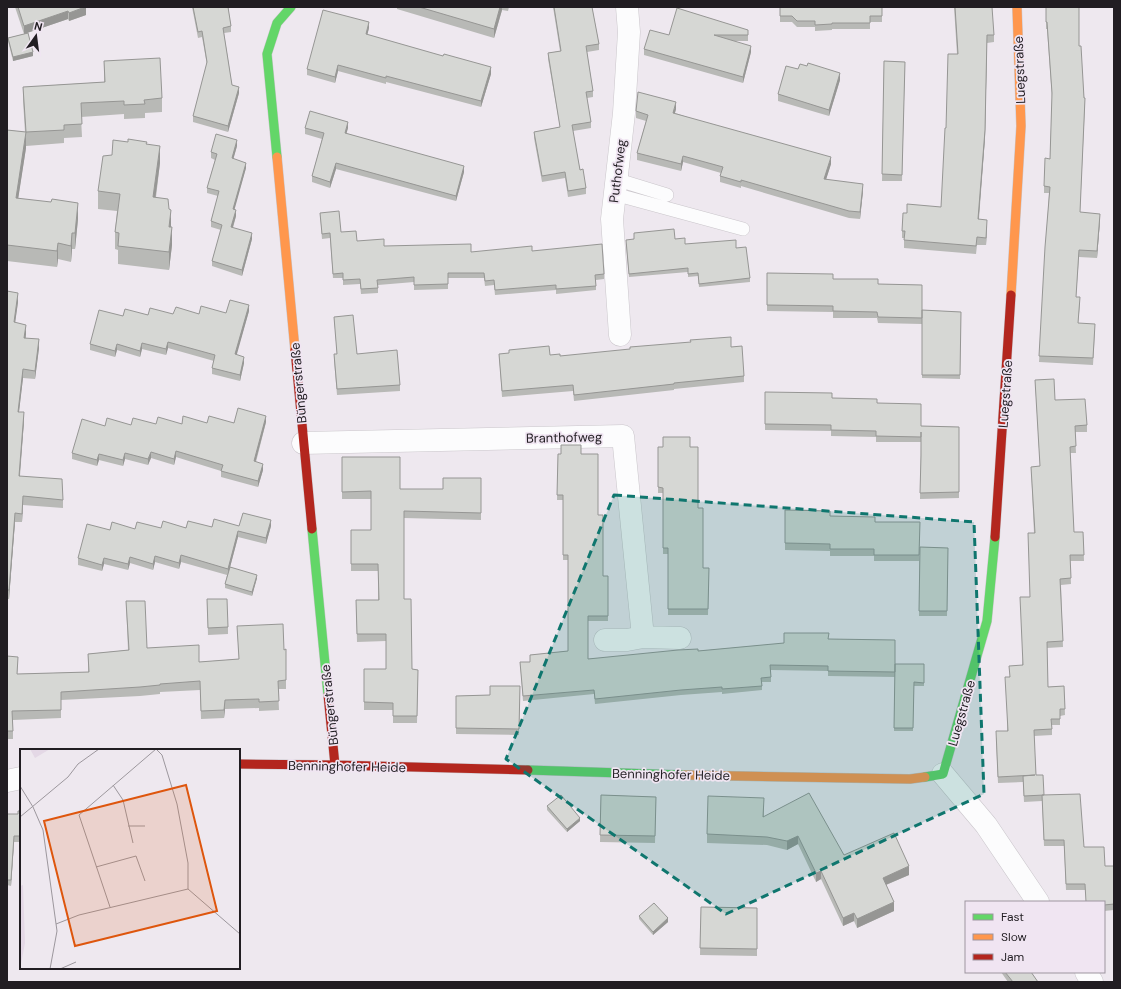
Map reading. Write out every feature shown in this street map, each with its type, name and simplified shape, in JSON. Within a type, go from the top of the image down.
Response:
[{"type":"street","name":"Büngerstraße","points":[[290,7],[277,23],[267,54],[335,765]]},
{"type":"street","name":"Puthofweg","points":[[620,335],[612,219],[614,187],[624,113],[629,32],[628,7]]},
{"type":"street","name":"Luegstraße","points":[[943,774],[987,621],[991,585],[1007,370],[1021,126],[1016,7]]},
{"type":"street","name":"Branthofweg","points":[[303,443],[623,436],[642,637]]},
{"type":"street","points":[[605,640],[627,640],[642,637],[680,638]]},
{"type":"street","name":"Benninghofer Heide","points":[[240,764],[902,779],[943,774]]},
{"type":"street","points":[[943,774],[986,825],[1037,901]]},
{"type":"street","points":[[7,781],[20,778]]},
{"type":"street","points":[[1087,973],[1092,982]]},
{"type":"lane","points":[[614,187],[667,195]]},
{"type":"lane","points":[[614,187],[742,229]]},
{"type":"highlighted area","points":[[614,495],[974,522],[984,794],[726,914],[506,759]]},
{"type":"building","points":[[18,7],[85,7],[69,13],[68,11],[24,26]]},
{"type":"building","points":[[193,7],[228,7],[231,26],[223,28],[232,85],[239,87],[228,126],[193,116],[207,62],[202,31],[198,32]]},
{"type":"building","points":[[419,7],[500,7],[494,29]]},
{"type":"building","points":[[554,7],[592,7],[599,44],[586,46],[593,91],[586,92],[591,122],[572,125],[580,170],[583,169],[586,188],[568,191],[565,172],[542,176],[534,132],[560,127],[548,53],[561,51]]},
{"type":"building","points":[[780,7],[882,7],[882,16],[870,16],[870,23],[832,23],[815,25],[815,21],[797,21],[792,16],[780,16]]},
{"type":"building","points":[[955,7],[992,7],[994,35],[987,35],[985,130],[978,219],[987,220],[986,238],[977,237],[976,246],[904,240],[905,231],[902,231],[903,213],[907,213],[907,204],[941,207],[946,128],[948,54],[958,54]]},
{"type":"building","points":[[1046,7],[1079,7],[1079,46],[1081,46],[1085,98],[1080,212],[1100,214],[1097,251],[1079,250],[1076,297],[1080,297],[1078,323],[1095,324],[1093,358],[1039,356],[1050,187],[1044,186],[1045,158],[1050,159],[1052,93]]},
{"type":"building","points":[[677,8],[748,30],[748,35],[714,35],[751,46],[743,77],[644,49],[650,30],[669,35]]},
{"type":"building","points":[[323,10],[369,22],[366,34],[443,56],[444,54],[491,67],[481,101],[338,65],[335,77],[307,69]]},
{"type":"building","points":[[28,33],[33,52],[13,57],[8,38]]},
{"type":"building","points":[[160,58],[162,98],[144,100],[145,104],[124,105],[124,101],[81,103],[82,124],[64,125],[64,130],[26,132],[23,87],[105,82],[104,61]]},
{"type":"building","points":[[884,61],[905,62],[902,175],[882,174]]},
{"type":"building","points":[[808,63],[840,73],[829,110],[778,94],[786,66],[798,69],[800,64],[807,66]]},
{"type":"building","points":[[638,92],[676,102],[673,113],[831,157],[824,179],[863,184],[860,212],[849,211],[741,180],[741,182],[720,176],[723,167],[683,156],[681,164],[637,153],[648,115],[636,111]]},
{"type":"building","points":[[310,111],[348,122],[345,133],[464,166],[456,196],[336,163],[330,182],[312,176],[324,133],[305,128]]},
{"type":"building","points":[[7,130],[26,132],[16,198],[51,202],[52,199],[78,203],[75,233],[72,233],[71,246],[58,243],[57,251],[7,245]]},
{"type":"building","points":[[216,134],[237,140],[232,158],[246,163],[233,209],[236,210],[231,227],[252,233],[242,270],[212,261],[222,225],[211,221],[219,191],[207,188],[217,154],[211,152]]},
{"type":"building","points":[[128,139],[160,146],[153,197],[168,199],[169,209],[171,210],[169,227],[172,227],[169,252],[118,246],[119,233],[115,232],[120,194],[98,191],[103,156],[112,155],[113,140],[128,142]]},
{"type":"building","points":[[339,211],[341,232],[356,231],[357,241],[384,239],[384,246],[471,244],[471,252],[532,246],[532,251],[602,244],[604,274],[595,275],[596,286],[556,289],[556,285],[495,290],[494,280],[485,281],[484,273],[448,273],[448,284],[414,285],[414,277],[377,280],[378,288],[361,289],[360,279],[343,280],[343,273],[333,274],[330,233],[322,234],[320,213]]},
{"type":"building","points":[[674,229],[675,239],[685,238],[685,244],[736,240],[736,248],[746,247],[750,278],[699,284],[698,273],[688,274],[688,268],[629,274],[626,240],[634,239],[634,233]]},
{"type":"building","points":[[767,273],[833,274],[833,279],[878,279],[878,284],[922,285],[922,318],[878,317],[877,312],[833,311],[833,306],[767,305]]},
{"type":"building","points":[[7,291],[18,293],[14,322],[26,325],[24,338],[39,339],[35,371],[23,369],[18,412],[24,412],[19,476],[62,479],[63,500],[23,496],[22,514],[15,513],[9,590],[7,590]]},
{"type":"building","points":[[230,300],[249,305],[235,354],[244,357],[240,375],[212,368],[215,355],[168,342],[166,349],[142,343],[140,351],[117,344],[115,351],[90,344],[99,310],[123,316],[125,309],[148,315],[150,308],[173,314],[176,307],[199,314],[201,306],[226,313]]},
{"type":"building","points":[[922,310],[961,312],[960,375],[922,375]]},
{"type":"building","points":[[353,315],[357,354],[397,350],[400,385],[337,389],[334,354],[337,354],[334,317]]},
{"type":"building","points":[[731,337],[731,347],[742,346],[744,376],[574,395],[573,385],[502,391],[499,354],[509,353],[509,350],[549,346],[550,355],[560,354],[560,356],[630,349],[630,347],[691,342],[690,340]]},
{"type":"building","points":[[1054,379],[1055,400],[1085,399],[1087,425],[1075,426],[1076,446],[1070,447],[1074,532],[1083,532],[1084,555],[1070,555],[1071,578],[1060,579],[1063,641],[1047,642],[1048,687],[1064,686],[1065,709],[1060,709],[1060,719],[1051,719],[1052,729],[1034,730],[1036,775],[1043,775],[1044,795],[1024,796],[1023,776],[1035,775],[998,777],[996,731],[1008,731],[1005,677],[1010,677],[1009,666],[1023,665],[1020,597],[1030,597],[1028,533],[1035,533],[1031,467],[1040,466],[1035,380]]},
{"type":"building","points":[[765,392],[832,393],[832,398],[877,399],[877,403],[921,404],[921,426],[959,427],[959,492],[920,493],[921,437],[876,436],[876,431],[831,430],[831,425],[765,424]]},
{"type":"building","points":[[238,408],[266,416],[254,461],[263,464],[258,481],[221,471],[223,465],[176,451],[174,459],[151,452],[148,459],[125,453],[123,460],[99,454],[97,460],[72,453],[82,419],[105,426],[107,418],[131,425],[133,418],[156,424],[158,417],[182,424],[183,416],[207,423],[209,416],[234,423]]},
{"type":"building","points":[[663,437],[690,437],[690,447],[698,447],[698,508],[703,508],[703,568],[709,568],[708,609],[668,609],[668,548],[663,548],[663,488],[658,487],[658,447],[663,447]]},
{"type":"building","points":[[561,445],[581,445],[581,454],[598,454],[598,515],[603,515],[603,576],[608,576],[608,616],[588,616],[588,659],[678,650],[698,649],[698,651],[784,643],[784,633],[829,633],[828,639],[895,640],[895,672],[828,671],[828,666],[770,665],[771,677],[761,678],[762,686],[681,690],[595,699],[594,690],[523,696],[520,662],[530,662],[530,655],[568,651],[568,555],[563,555],[563,495],[557,495],[558,454],[561,454]]},
{"type":"building","points":[[342,457],[400,457],[400,489],[443,489],[443,478],[481,478],[481,513],[404,511],[404,599],[411,599],[412,669],[418,670],[417,716],[393,716],[393,703],[364,702],[364,669],[386,669],[386,634],[357,634],[356,600],[379,600],[378,564],[351,564],[351,530],[371,530],[371,491],[342,492]]},
{"type":"building","points":[[785,510],[830,511],[830,516],[875,517],[875,522],[920,522],[919,555],[874,555],[874,549],[830,549],[830,544],[785,543]]},
{"type":"building","points":[[243,513],[271,520],[266,538],[238,531],[228,569],[181,555],[179,563],[155,556],[153,564],[130,557],[128,564],[104,558],[102,565],[78,558],[87,524],[110,530],[112,522],[135,529],[137,522],[161,528],[163,521],[186,528],[188,521],[212,527],[214,519],[239,526]]},
{"type":"building","points":[[920,547],[948,548],[947,611],[919,611]]},
{"type":"building","points":[[230,567],[257,575],[252,592],[225,584]]},
{"type":"building","points":[[207,599],[227,599],[228,627],[208,628]]},
{"type":"building","points":[[126,601],[145,601],[147,648],[199,645],[199,662],[239,659],[237,626],[283,624],[284,650],[286,649],[286,680],[278,681],[279,701],[259,702],[259,699],[225,700],[224,710],[201,711],[200,681],[140,687],[61,692],[61,710],[12,711],[13,731],[7,731],[7,656],[18,657],[17,674],[89,672],[88,654],[129,650]]},
{"type":"building","points":[[895,664],[924,664],[924,683],[914,682],[913,728],[894,728]]},
{"type":"building","points":[[490,686],[520,686],[519,729],[456,728],[456,696],[490,695]]},
{"type":"building","points":[[809,793],[844,855],[894,833],[909,866],[883,878],[894,902],[857,919],[854,913],[843,918],[821,871],[816,873],[798,836],[787,841],[767,837],[707,834],[708,796],[764,798],[763,817]]},
{"type":"building","points":[[1080,794],[1084,847],[1104,847],[1105,866],[1114,866],[1114,904],[1105,905],[1105,901],[1086,901],[1085,884],[1066,884],[1064,840],[1044,840],[1042,795]]},
{"type":"building","points":[[561,795],[580,818],[567,829],[547,806]]},
{"type":"building","points":[[601,795],[656,797],[655,836],[600,835]]},
{"type":"building","points":[[18,811],[20,811],[20,836],[14,836],[11,880],[7,880],[7,814],[18,814]]},
{"type":"building","points":[[654,903],[668,918],[653,932],[639,916]]},
{"type":"building","points":[[701,907],[757,908],[757,949],[700,948]]},
{"type":"building","points":[[1006,973],[1032,973],[1038,982],[1013,982]]},
{"type":"traffic: fast","points":[[277,157],[267,54],[277,23],[291,7]]},
{"type":"traffic: fast","points":[[312,529],[328,695]]},
{"type":"traffic: fast","points":[[925,777],[943,774],[987,621],[995,537]]},
{"type":"traffic: fast","points":[[528,770],[684,775]]},
{"type":"traffic: slow","points":[[1011,295],[1021,126],[1017,7]]},
{"type":"traffic: slow","points":[[277,157],[295,350]]},
{"type":"traffic: slow","points":[[684,775],[910,779],[925,777]]},
{"type":"traffic: jam","points":[[995,537],[1011,295]]},
{"type":"traffic: jam","points":[[295,350],[312,529]]},
{"type":"traffic: jam","points":[[328,695],[335,765]]},
{"type":"traffic: jam","points":[[240,764],[528,770]]}]
